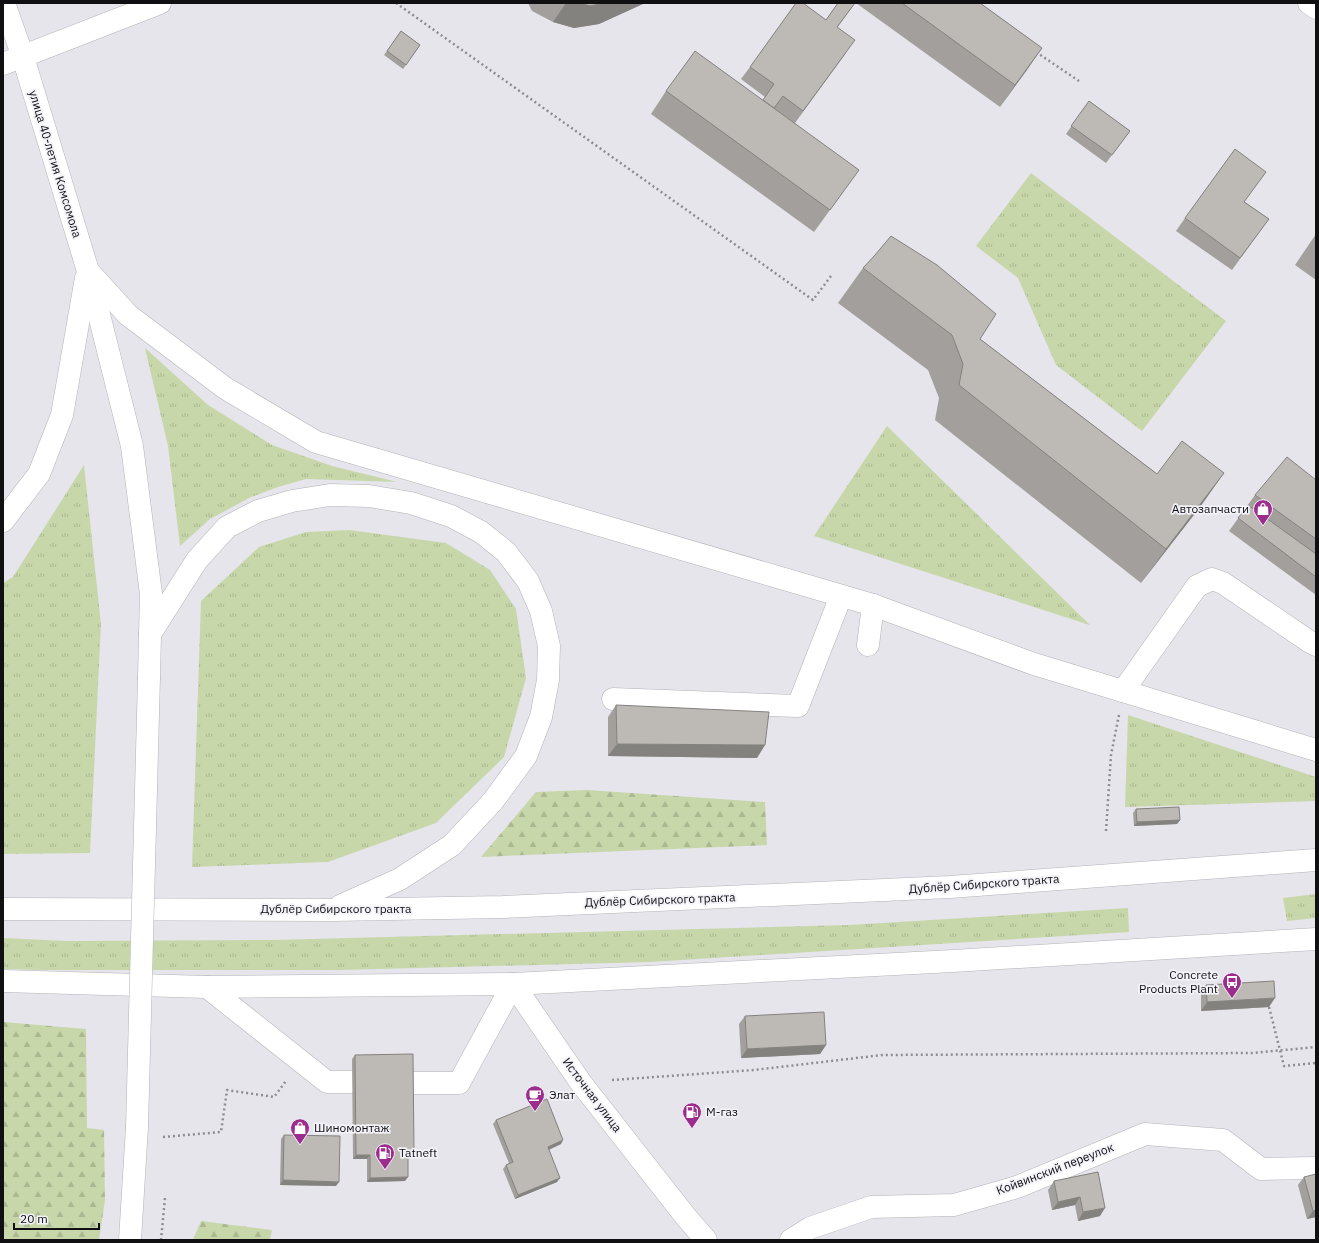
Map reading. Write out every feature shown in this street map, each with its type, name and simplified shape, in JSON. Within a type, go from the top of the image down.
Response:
[{"type":"main road","name":"улица 40-летия Комсомола","points":[[4,3],[23,57],[88,271],[132,446],[150,586],[137,1127],[130,1240]]},
{"type":"main road","points":[[3,64],[160,3]]},
{"type":"main road","points":[[3,521],[39,474],[62,416],[88,271]]},
{"type":"main road","points":[[88,271],[128,315],[225,388],[316,442],[873,605],[1034,664],[1316,750]]},
{"type":"main road","points":[[150,634],[197,560],[227,527],[258,512],[292,501],[330,495],[369,496],[411,503],[451,516],[481,532],[506,552],[528,581],[541,611],[549,646],[548,680],[541,717],[526,756],[493,802],[452,845],[400,879],[333,910]]},
{"type":"main road","points":[[1123,691],[1197,586],[1212,579],[1223,583],[1316,645]]},
{"type":"main road","points":[[613,699],[798,706],[841,596]]},
{"type":"main road","points":[[868,645],[873,605]]},
{"type":"main road","name":"Дублёр Сибирского тракта","points":[[3,910],[333,910],[503,907],[950,887],[1316,860]]},
{"type":"main road","points":[[3,981],[207,987],[513,984],[953,962],[1316,939]]},
{"type":"main road","points":[[3,988],[80,984]]},
{"type":"main road","points":[[411,1082],[459,1083],[513,984]]},
{"type":"main road","name":"Источная улица","points":[[513,984],[581,1083],[686,1217],[706,1240]]},
{"type":"main road","points":[[207,987],[327,1082],[352,1082]]},
{"type":"main road","name":"Койвинский переулок","points":[[791,1240],[810,1228],[871,1207],[954,1205],[1017,1187],[1145,1134],[1223,1140],[1261,1169],[1316,1168]]},
{"type":"path","points":[[396,3],[813,300],[832,276]]},
{"type":"path","points":[[1034,51],[1079,81]]},
{"type":"path","points":[[1106,831],[1111,755],[1123,691]]},
{"type":"path","points":[[1269,1007],[1284,1066],[1316,1063]]},
{"type":"path","points":[[581,1083],[754,1070],[882,1055],[1244,1053],[1316,1047]]},
{"type":"path","points":[[163,1137],[221,1132],[227,1090],[274,1097]]},
{"type":"path","points":[[161,1240],[165,1198]]},
{"type":"green space","points":[[1031,173],[1226,321],[1142,431],[1056,365],[1018,278],[976,246]]},
{"type":"green space","points":[[145,348],[208,405],[272,445],[332,466],[397,482],[306,479],[278,487],[251,497],[210,519],[180,546],[168,446]]},
{"type":"green space","points":[[887,426],[1090,625],[814,536]]},
{"type":"green space","points":[[84,465],[101,624],[90,853],[3,854],[3,583],[13,577]]},
{"type":"green space","points":[[349,530],[446,543],[490,570],[516,609],[526,678],[504,757],[436,823],[328,862],[192,867],[201,601],[259,547],[306,532]]},
{"type":"green space","points":[[1128,715],[1316,777],[1316,801],[1125,807]]},
{"type":"green space","points":[[587,790],[765,802],[767,845],[481,857],[536,792]]},
{"type":"green space","points":[[1316,894],[1316,918],[1287,921],[1283,898]]},
{"type":"green space","points":[[1128,908],[1129,932],[650,962],[341,970],[3,969],[3,938],[67,941],[273,940],[849,925]]},
{"type":"green space","points":[[3,1022],[86,1029],[87,1128],[104,1130],[105,1200],[99,1240],[3,1240]]},
{"type":"green space","points":[[201,1221],[272,1230],[270,1240],[193,1240]]},
{"type":"building","points":[[580,3],[604,3],[590,6]]},
{"type":"building","points":[[796,3],[803,3],[826,20],[838,3],[855,3],[837,27],[855,40],[803,111],[783,96],[774,108],[763,100],[774,84],[750,67]]},
{"type":"building","points":[[902,3],[980,3],[1042,48],[1015,85]]},
{"type":"building","points":[[401,31],[420,45],[406,65],[387,51]]},
{"type":"building","points":[[695,51],[859,170],[830,210],[666,91]]},
{"type":"building","points":[[1089,101],[1130,131],[1112,155],[1071,126]]},
{"type":"building","points":[[1235,149],[1266,172],[1244,202],[1269,219],[1240,258],[1185,218]]},
{"type":"building","points":[[891,236],[937,265],[996,314],[980,339],[1157,474],[1182,441],[1224,473],[1166,549],[959,385],[963,364],[952,335],[863,268]]},
{"type":"building","points":[[1287,457],[1316,480],[1316,539],[1255,495]]},
{"type":"building","points":[[1248,505],[1316,554],[1316,577],[1238,518]]},
{"type":"building","points":[[616,705],[769,712],[765,745],[617,744]]},
{"type":"building","points":[[1179,807],[1180,820],[1137,822],[1136,809]]},
{"type":"building","points":[[1274,981],[1275,998],[1207,1002],[1206,985]]},
{"type":"building","points":[[824,1012],[826,1045],[747,1049],[745,1016]]},
{"type":"building","points":[[413,1054],[414,1154],[408,1154],[408,1177],[370,1178],[370,1155],[356,1155],[355,1055]]},
{"type":"building","points":[[547,1099],[563,1140],[548,1147],[560,1178],[518,1195],[506,1165],[513,1162],[496,1120]]},
{"type":"building","points":[[284,1135],[340,1136],[339,1182],[283,1180]]},
{"type":"building","points":[[1098,1172],[1105,1208],[1083,1212],[1080,1197],[1058,1202],[1054,1181]]},
{"type":"building","points":[[1316,1174],[1316,1210],[1313,1211],[1304,1177]]},
{"type":"place","name":"Автозапчасти","points":[[1263,526]]},
{"type":"place","name":"Concrete Products Plant","points":[[1232,999]]},
{"type":"place","name":"Элат","points":[[535,1112]]},
{"type":"place","name":"М-газ","points":[[692,1129]]},
{"type":"place","name":"Шиномонтаж","points":[[300,1145]]},
{"type":"place","name":"Tatneft","points":[[385,1170]]}]
